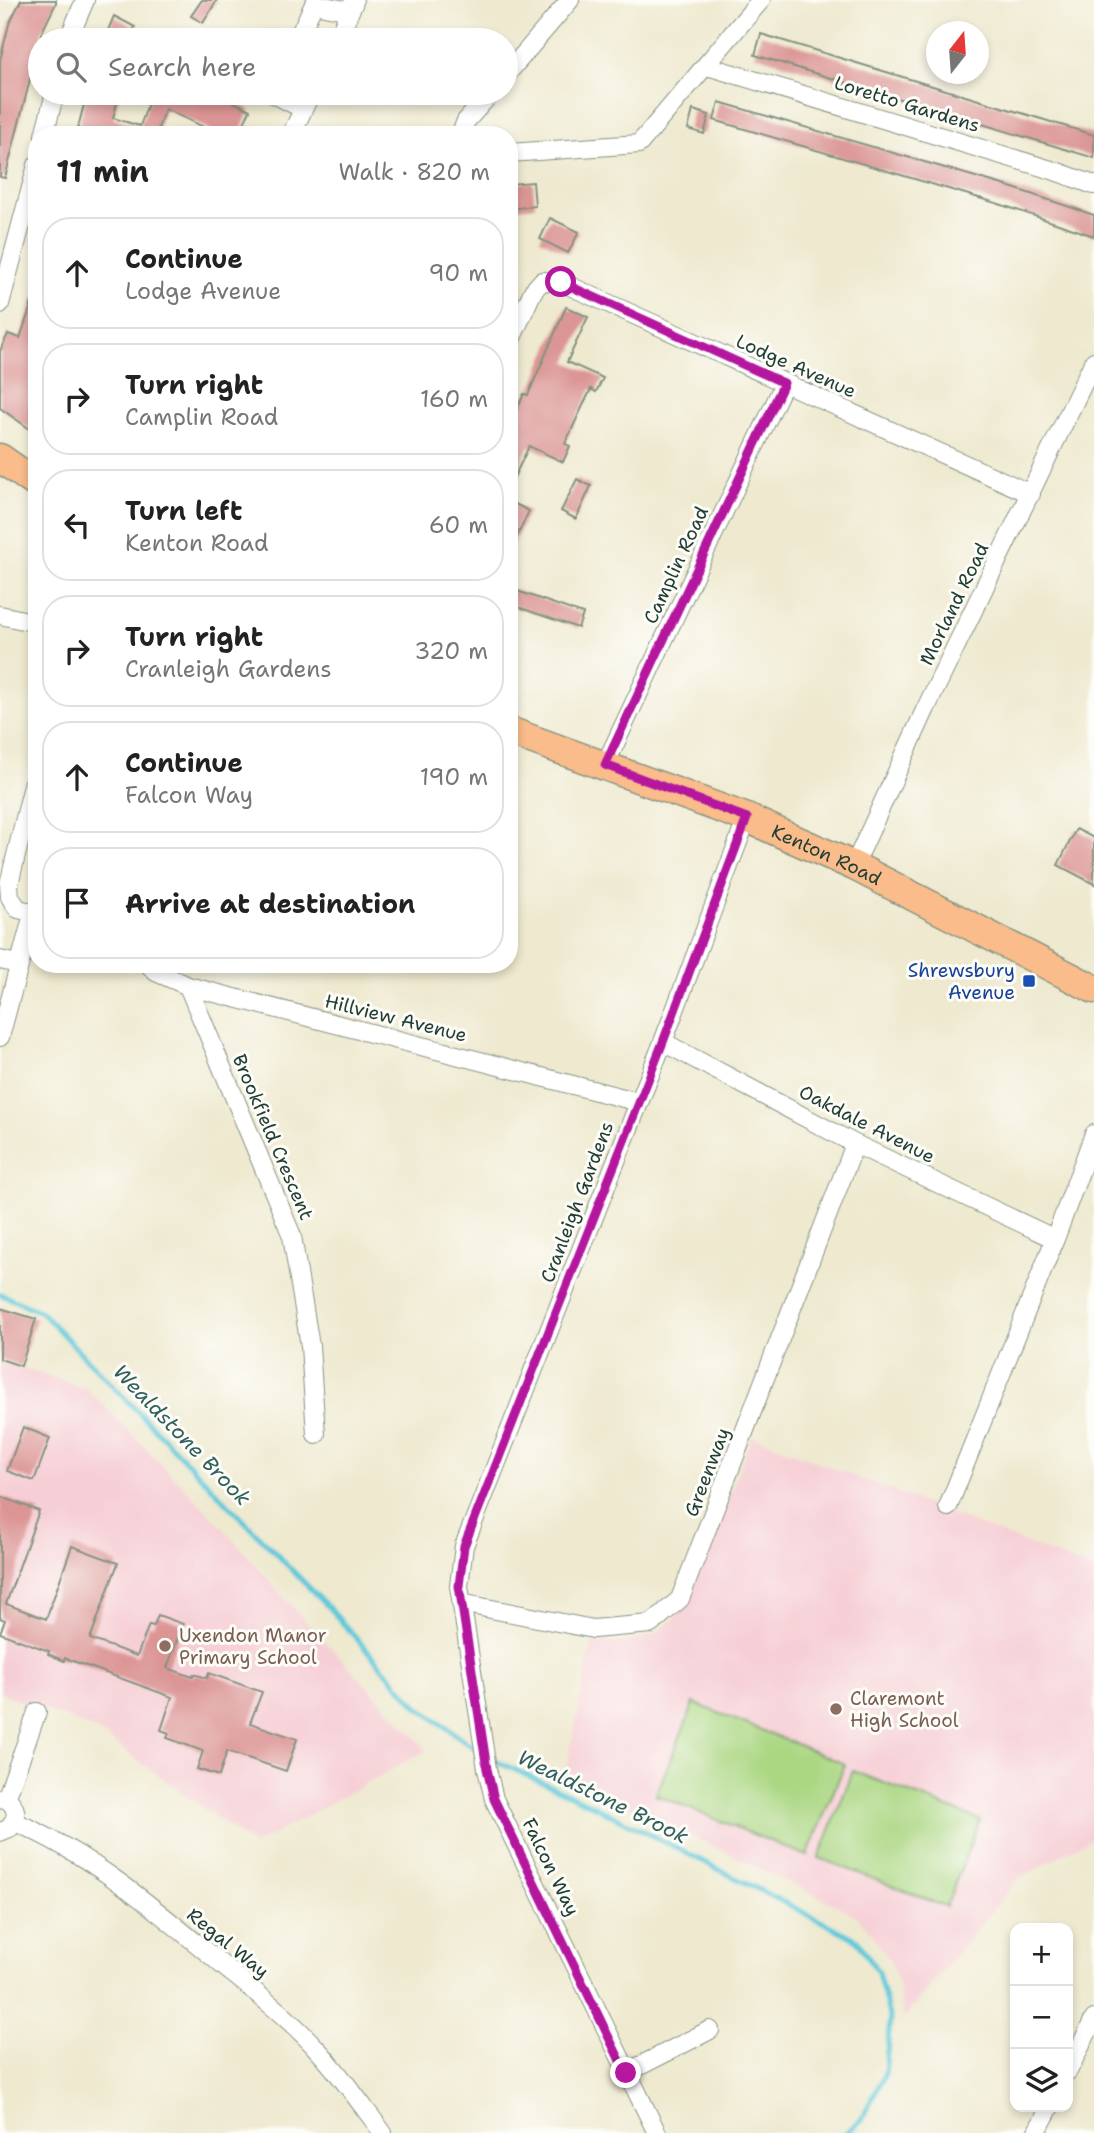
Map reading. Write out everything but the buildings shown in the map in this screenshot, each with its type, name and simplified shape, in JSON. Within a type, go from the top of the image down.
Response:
[{"type":"main road","points":[[0,458],[28,478]]},
{"type":"main road","name":"Kenton Road","points":[[518,734],[747,818],[854,866],[1094,989]]},
{"type":"street","points":[[73,28],[84,0]]},
{"type":"street","points":[[518,61],[570,0]]},
{"type":"street","points":[[518,152],[639,144],[761,0]]},
{"type":"street","points":[[303,28],[314,4],[352,6],[342,28]]},
{"type":"street","name":"Loretto Gardens","points":[[707,66],[1094,185]]},
{"type":"street","points":[[46,126],[52,105]]},
{"type":"street","points":[[295,126],[305,105]]},
{"type":"street","points":[[464,126],[480,105]]},
{"type":"street","points":[[0,304],[28,199]]},
{"type":"street","name":"Lodge Avenue","points":[[518,324],[533,291],[542,281],[561,282],[1031,494]]},
{"type":"street","name":"Morland Road","points":[[854,866],[926,708],[1094,361]]},
{"type":"street","name":"Camplin Road","points":[[605,765],[784,383]]},
{"type":"street","points":[[0,615],[28,621]]},
{"type":"street","points":[[28,806],[9,884],[10,897],[18,909],[28,912]]},
{"type":"street","name":"Cranleigh Gardens","points":[[461,1602],[459,1586],[464,1546],[663,1042],[747,818]]},
{"type":"street","points":[[0,1037],[28,935]]},
{"type":"street","points":[[0,960],[18,964]]},
{"type":"street","name":"Hillview Avenue","points":[[158,973],[188,986],[639,1102]]},
{"type":"street","name":"Brookfield Crescent","points":[[188,986],[292,1237],[310,1346],[316,1434]]},
{"type":"street","name":"Oakdale Avenue","points":[[663,1042],[855,1144],[1055,1239]]},
{"type":"street","points":[[948,1507],[1055,1239],[1094,1133]]},
{"type":"street","name":"Greenway","points":[[461,1602],[593,1629],[651,1624],[680,1599],[855,1144]]},
{"type":"street","name":"Falcon Way","points":[[461,1602],[494,1799],[657,2133]]},
{"type":"street","points":[[3,1799],[37,1712]]},
{"type":"street","name":"Regal Way","points":[[3,1799],[16,1810],[7,1827],[77,1855],[107,1875],[185,1934],[276,2010],[316,2048],[383,2133]]},
{"type":"street","points":[[1073,2061],[1094,2019]]},
{"type":"street","points":[[626,2073],[710,2030]]},
{"type":"street","points":[[1036,2133],[1046,2112]]},
{"type":"shaded area","name":"Uxendon Manor Primary School","points":[[0,1361],[86,1388],[216,1520],[286,1600],[427,1750],[254,1845],[95,1729],[0,1693]]},
{"type":"shaded area","name":"Claremont High School","points":[[752,1436],[1094,1570],[1094,1837],[1018,1879],[904,2018],[897,1979],[890,1961],[857,1917],[565,1775],[592,1643],[618,1643],[639,1639],[656,1632],[682,1610]]},
{"type":"green space","points":[[694,1703],[845,1764],[807,1856],[656,1795]]},
{"type":"green space","points":[[853,1771],[980,1820],[946,1907],[819,1858]]},
{"type":"waterway","name":"Wealdstone Brook","points":[[0,1294],[41,1312],[330,1609],[417,1706],[481,1753]]},
{"type":"waterway","name":"Wealdstone Brook","points":[[489,1758],[592,1805],[856,1939],[878,1972],[890,2020],[885,2074],[861,2120],[846,2133]]},
{"type":"place","name":"Shrewsbury Avenue","points":[[1029,981]]},
{"type":"place","name":"Uxendon Manor Primary School","points":[[165,1646]]},
{"type":"place","name":"Claremont High School","points":[[836,1709]]},
{"type":"route","points":[[561,282],[784,383],[605,765],[747,818],[663,1042],[464,1546],[459,1586],[494,1799],[626,2073]]}]
